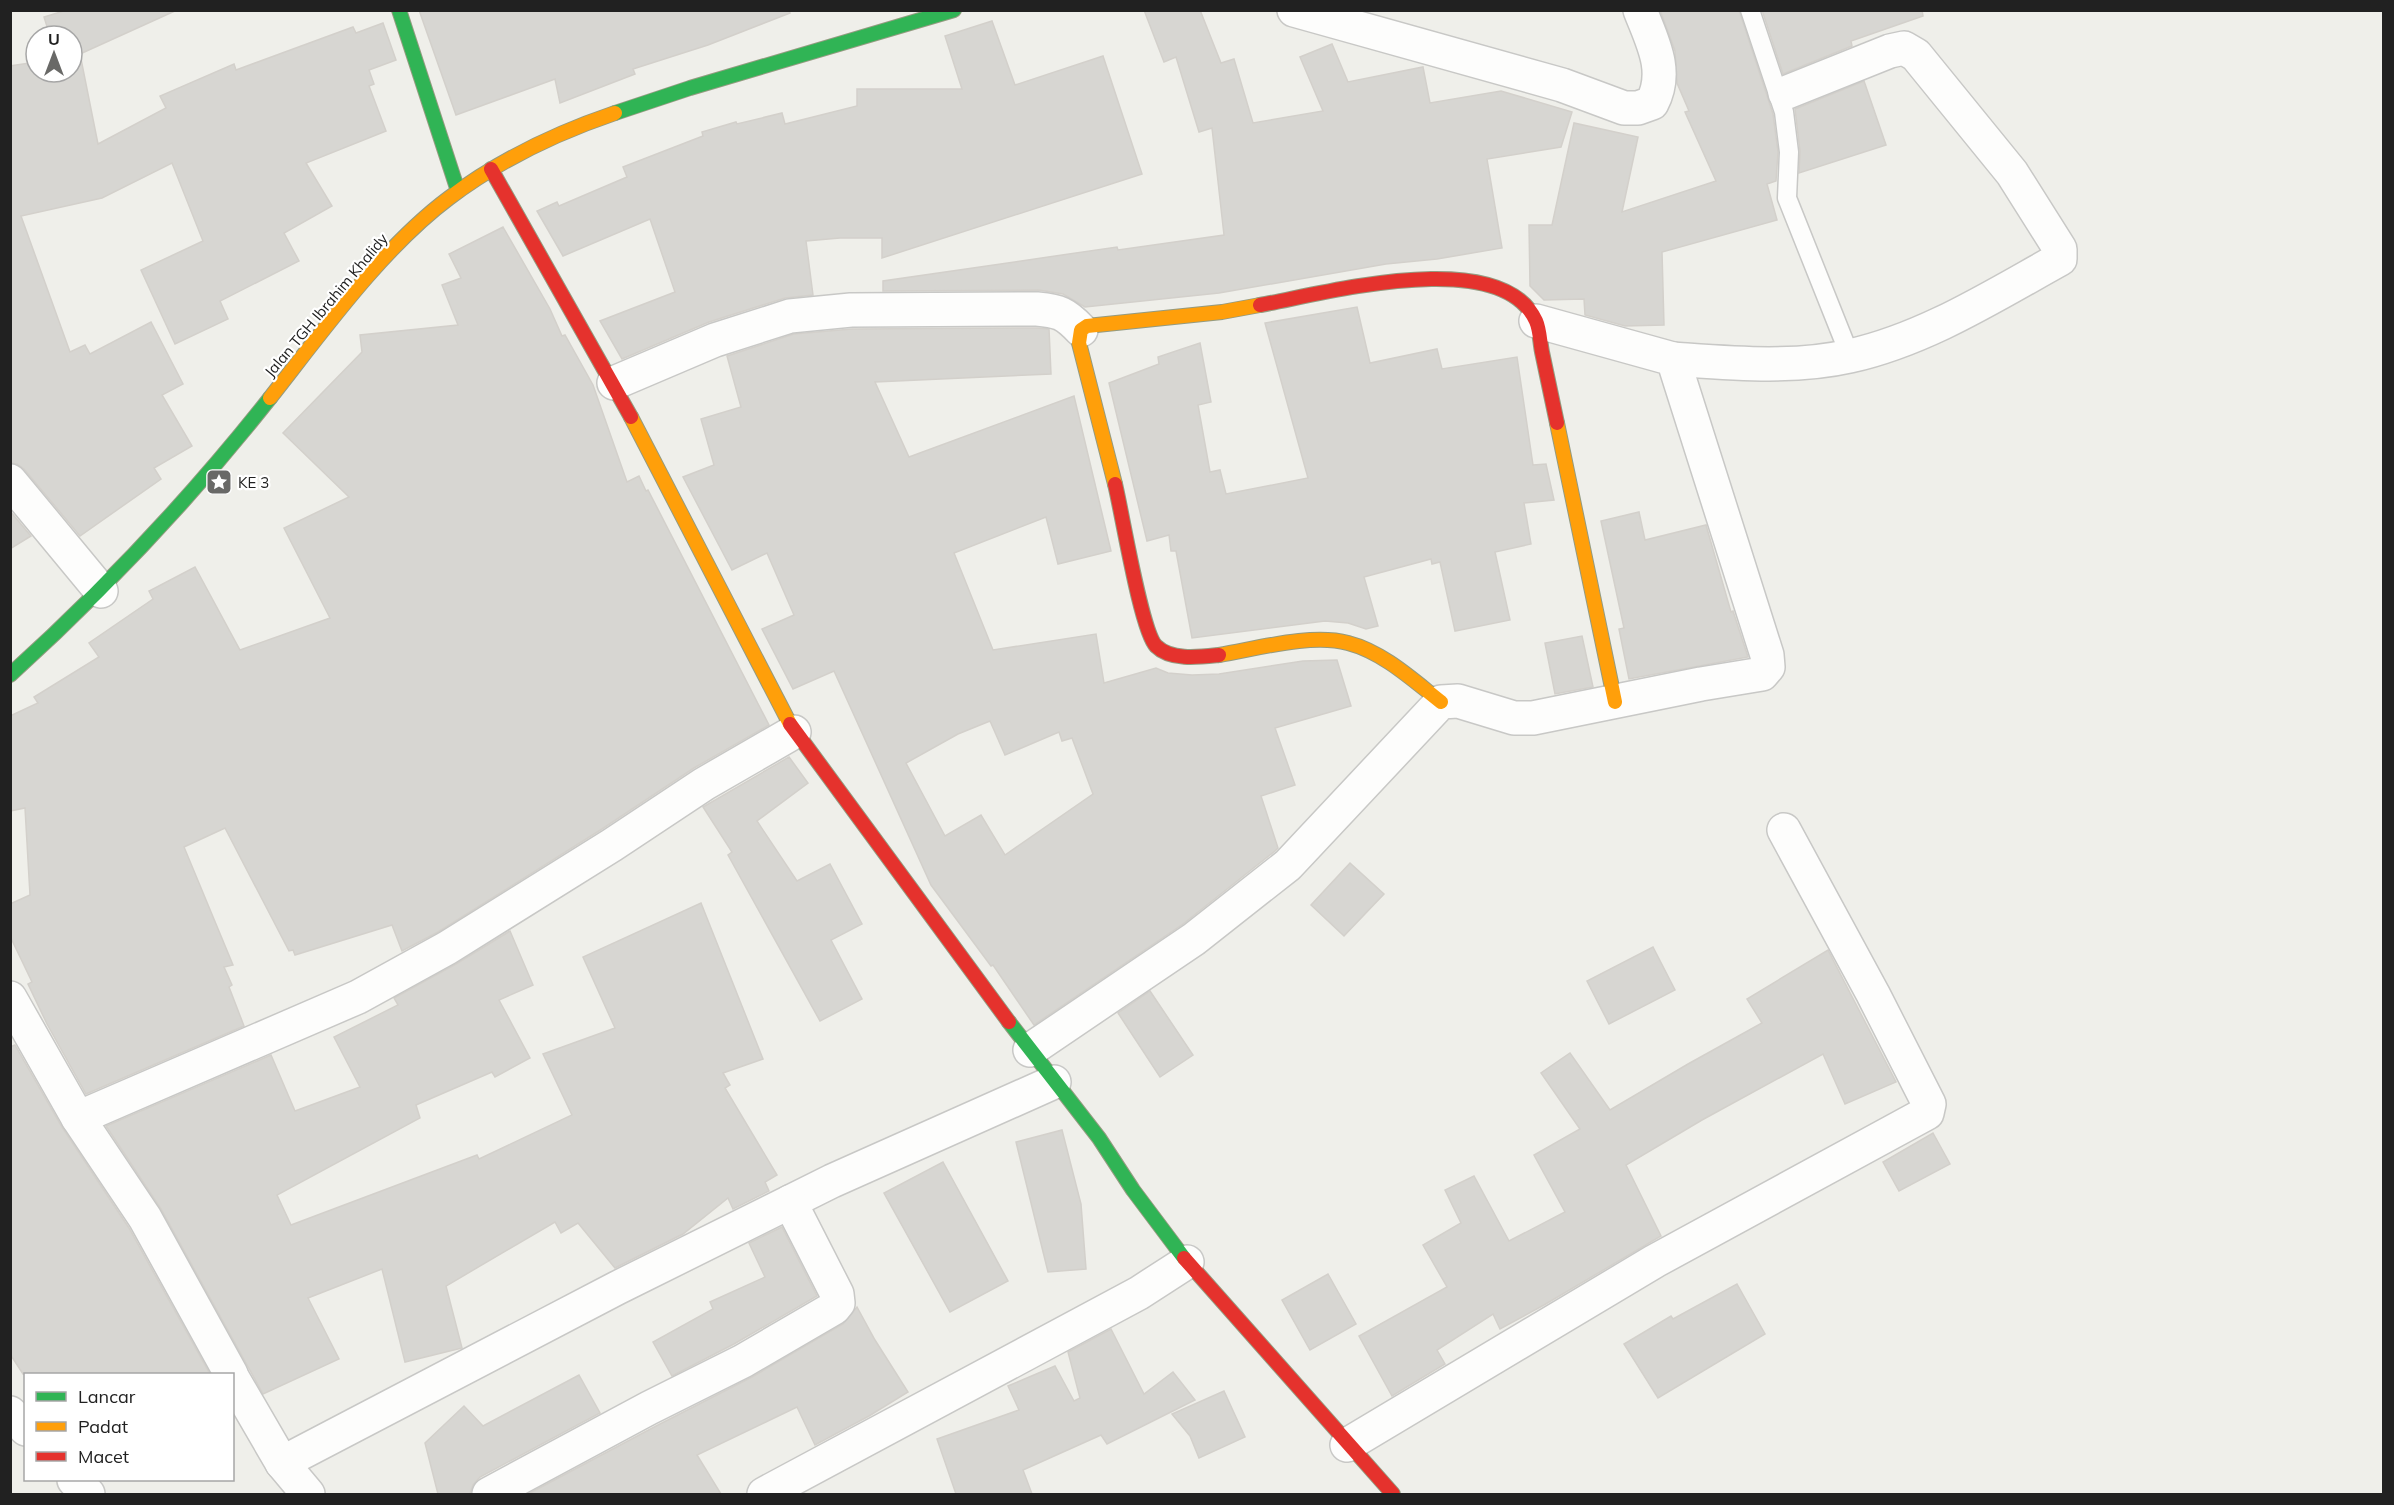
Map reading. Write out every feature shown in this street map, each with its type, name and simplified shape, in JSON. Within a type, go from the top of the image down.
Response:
[{"type":"street","points":[[399,10],[458,191]]},
{"type":"street","name":"Jalan TGH Ibrahim Khalidy","points":[[10,675],[101,591],[222,457],[343,306],[403,240],[458,191],[491,169],[568,132],[663,95],[954,10]]},
{"type":"street","points":[[1294,10],[1562,85],[1624,108],[1638,108],[1652,103],[1658,92],[1661,72],[1640,10]]},
{"type":"street","points":[[1536,321],[1673,359],[1715,362],[1827,360],[1850,356],[1926,331],[2060,258],[2060,249],[2012,172],[1916,56],[1904,48],[1890,51],[1785,93]]},
{"type":"street","points":[[491,169],[614,383],[794,732],[1042,1066],[1099,1138],[1133,1190],[1187,1262],[1347,1445],[1393,1494]]},
{"type":"street","points":[[1441,702],[1369,650],[1344,641],[1323,639],[1294,641],[1223,654],[1185,657],[1168,655],[1155,645],[1142,608],[1107,445],[1079,343],[1081,330],[1087,326],[1222,312],[1389,282],[1433,277],[1481,282],[1506,291],[1526,306],[1536,321],[1615,702]]},
{"type":"street","points":[[614,383],[715,340],[790,316],[851,310],[1037,309],[1059,311],[1081,330]]},
{"type":"street","points":[[282,1462],[617,1288],[832,1181],[1042,1066],[1194,939],[1288,866],[1441,702],[1458,700],[1514,718],[1533,718],[1762,674],[1768,667],[1767,655],[1673,359]]},
{"type":"street","points":[[10,481],[101,591]]},
{"type":"street","points":[[78,1118],[358,997],[447,948],[612,845],[704,784],[794,732]]},
{"type":"street","points":[[1347,1445],[1655,1261],[1928,1113],[1929,1104],[1874,994],[1784,830]]},
{"type":"street","points":[[10,998],[78,1118],[145,1218],[230,1373]]},
{"type":"street","points":[[489,1494],[649,1408],[743,1361],[834,1308],[838,1303],[837,1294],[790,1202]]},
{"type":"street","points":[[764,1494],[1139,1293],[1187,1262]]},
{"type":"street","points":[[234,1379],[282,1462],[308,1494]]},
{"type":"street","points":[[10,1413],[24,1427]]},
{"type":"street","points":[[76,1481],[88,1494]]},
{"type":"lane","points":[[1750,10],[1784,112],[1789,152],[1787,198],[1850,356]]},
{"type":"building","points":[[67,10],[177,10],[84,52],[84,24],[46,24],[44,17]]},
{"type":"building","points":[[419,10],[789,10],[790,13],[708,45],[633,69],[635,74],[560,103],[555,79],[456,115]]},
{"type":"building","points":[[1144,10],[1200,10],[1221,63],[1234,59],[1253,123],[1323,111],[1300,57],[1332,44],[1348,82],[1423,67],[1430,103],[1501,91],[1572,112],[1561,147],[1487,159],[1502,248],[1437,259],[1386,264],[1219,293],[1085,307],[1063,294],[1039,290],[883,291],[883,281],[1117,247],[1118,250],[1224,235],[1212,128],[1199,132],[1176,57],[1164,62]]},
{"type":"building","points":[[1660,10],[1739,10],[1773,114],[1778,152],[1776,181],[1767,184],[1777,220],[1662,252],[1664,325],[1625,326],[1585,315],[1584,299],[1544,300],[1530,286],[1529,225],[1552,225],[1574,123],[1638,137],[1622,212],[1716,181],[1685,112],[1689,111],[1677,83],[1675,51]]},
{"type":"building","points":[[1762,10],[1922,10],[1923,16],[1851,41],[1852,46],[1783,74]]},
{"type":"building","points":[[992,21],[1015,85],[1103,56],[1142,174],[882,258],[882,238],[806,241],[813,295],[785,298],[709,322],[622,359],[600,321],[675,292],[650,219],[563,256],[537,211],[557,202],[559,206],[627,177],[623,167],[703,136],[702,132],[736,122],[737,124],[782,113],[785,124],[857,106],[857,89],[962,89],[945,36]]},
{"type":"building","points":[[383,23],[396,60],[369,70],[374,84],[369,86],[386,131],[306,163],[332,206],[284,233],[299,261],[220,301],[228,319],[175,344],[141,270],[203,241],[172,163],[102,198],[21,216],[70,352],[85,345],[90,354],[151,322],[183,384],[162,395],[192,446],[154,468],[161,479],[80,536],[24,469],[17,464],[10,463],[10,66],[24,64],[24,84],[84,84],[84,74],[98,144],[166,108],[160,96],[234,64],[236,70],[353,27],[356,33]]},
{"type":"building","points":[[1864,81],[1886,145],[1799,173],[1800,151],[1795,109]]},
{"type":"building","points":[[503,227],[550,309],[562,336],[565,335],[593,385],[627,482],[639,476],[646,491],[648,490],[769,725],[694,768],[438,932],[402,951],[392,925],[295,955],[293,950],[289,951],[225,828],[184,847],[233,965],[224,967],[244,1026],[86,1094],[47,1024],[28,984],[32,982],[10,936],[10,904],[30,895],[25,808],[10,811],[10,716],[38,703],[34,697],[99,657],[89,643],[153,599],[149,591],[195,567],[240,650],[330,618],[284,528],[349,497],[283,433],[362,352],[360,335],[458,325],[442,285],[461,278],[449,254]]},
{"type":"building","points":[[1357,307],[1370,363],[1437,349],[1442,369],[1517,357],[1533,465],[1546,464],[1554,500],[1524,503],[1531,544],[1495,552],[1510,620],[1455,631],[1440,562],[1432,564],[1431,559],[1364,577],[1378,626],[1366,629],[1348,623],[1325,621],[1192,638],[1176,551],[1171,551],[1169,535],[1147,541],[1109,383],[1159,364],[1158,357],[1200,343],[1211,402],[1198,405],[1210,472],[1220,470],[1226,494],[1308,478],[1265,323]]},
{"type":"building","points":[[852,329],[1049,329],[1051,374],[875,382],[909,457],[1074,396],[1111,551],[1058,564],[1046,517],[954,553],[993,650],[1096,634],[1104,683],[1156,668],[1168,673],[1219,674],[1303,661],[1337,660],[1351,706],[1275,728],[1295,785],[1261,796],[1278,848],[1183,924],[1034,1025],[993,965],[991,966],[931,885],[834,671],[793,689],[762,629],[794,615],[767,553],[732,570],[683,477],[714,465],[701,419],[741,407],[727,356],[794,334]],"holes":[[[990,721],[1005,755],[1059,732],[1062,741],[1072,738],[1093,794],[1005,855],[981,815],[945,836],[906,763],[958,734]]]},
{"type":"building","points":[[10,511],[31,536],[10,549]]},
{"type":"building","points":[[1639,512],[1645,540],[1706,525],[1731,612],[1733,611],[1748,657],[1629,679],[1619,629],[1624,628],[1601,521]]},
{"type":"building","points":[[1582,636],[1593,687],[1555,694],[1545,643]]},
{"type":"building","points":[[789,757],[808,783],[757,821],[797,881],[830,864],[862,924],[831,940],[862,999],[820,1021],[728,855],[732,852],[703,807]]},
{"type":"building","points":[[1350,863],[1384,894],[1344,936],[1311,905]]},
{"type":"building","points":[[701,903],[763,1059],[723,1073],[730,1085],[725,1088],[777,1175],[765,1182],[769,1191],[733,1209],[728,1198],[683,1234],[615,1268],[578,1223],[561,1233],[555,1222],[446,1286],[462,1348],[405,1362],[382,1269],[308,1298],[339,1359],[263,1394],[161,1209],[106,1126],[271,1055],[295,1111],[360,1087],[334,1037],[398,1005],[394,998],[510,931],[533,985],[499,1000],[530,1058],[495,1077],[492,1072],[416,1105],[420,1118],[277,1195],[291,1225],[477,1155],[479,1159],[572,1115],[543,1054],[615,1028],[583,957]]},
{"type":"building","points":[[1653,947],[1675,990],[1609,1024],[1587,981]]},
{"type":"building","points":[[1828,950],[1896,1082],[1845,1104],[1823,1054],[1702,1120],[1626,1165],[1661,1236],[1500,1329],[1493,1314],[1437,1350],[1445,1364],[1392,1396],[1359,1336],[1447,1287],[1423,1245],[1461,1223],[1445,1190],[1474,1176],[1509,1241],[1565,1212],[1534,1155],[1580,1129],[1541,1073],[1570,1053],[1610,1110],[1762,1023],[1747,999]]},
{"type":"building","points":[[1150,991],[1193,1055],[1160,1077],[1118,1013]]},
{"type":"building","points":[[15,1045],[62,1127],[129,1228],[209,1373],[23,1374],[10,1354],[10,1047]]},
{"type":"building","points":[[1062,1130],[1081,1204],[1086,1269],[1048,1272],[1016,1142]]},
{"type":"building","points":[[1933,1133],[1950,1164],[1899,1191],[1883,1162]]},
{"type":"building","points":[[943,1162],[1008,1281],[950,1312],[884,1193]]},
{"type":"building","points":[[782,1227],[817,1296],[734,1344],[672,1376],[653,1342],[713,1309],[710,1302],[765,1277],[749,1243]]},
{"type":"building","points":[[1328,1274],[1356,1324],[1310,1350],[1282,1300]]},
{"type":"building","points":[[1737,1284],[1765,1334],[1658,1398],[1624,1344],[1671,1316],[1673,1319]]},
{"type":"building","points":[[857,1307],[908,1392],[869,1416],[815,1445],[797,1407],[697,1455],[721,1494],[528,1494],[752,1377],[843,1324]]},
{"type":"building","points":[[1111,1329],[1144,1394],[1173,1372],[1195,1400],[1107,1444],[1101,1435],[1023,1470],[1032,1494],[956,1494],[937,1439],[1019,1410],[1008,1386],[1055,1366],[1074,1401],[1080,1398],[1068,1352]]},
{"type":"building","points":[[579,1375],[600,1413],[480,1477],[473,1485],[470,1494],[438,1494],[425,1443],[464,1406],[483,1426]]},
{"type":"building","points":[[1224,1391],[1245,1437],[1199,1458],[1190,1436],[1172,1414]]},
{"type":"traffic: fast","points":[[399,10],[458,191]]},
{"type":"traffic: fast","points":[[615,113],[690,88],[954,10]]},
{"type":"traffic: fast","points":[[10,675],[80,610],[146,542],[270,398]]},
{"type":"traffic: fast","points":[[1009,1022],[1099,1138],[1133,1190],[1184,1258]]},
{"type":"traffic: slow","points":[[270,398],[354,292],[424,218],[487,172],[528,149],[615,113]]},
{"type":"traffic: slow","points":[[1115,484],[1079,343],[1081,330],[1087,326],[1222,312],[1260,305]]},
{"type":"traffic: slow","points":[[631,417],[790,724]]},
{"type":"traffic: slow","points":[[1557,423],[1615,702]]},
{"type":"traffic: slow","points":[[1219,655],[1301,641],[1333,640],[1348,643],[1385,660],[1441,702]]},
{"type":"traffic: jam","points":[[491,169],[631,417]]},
{"type":"traffic: jam","points":[[1260,305],[1366,285],[1408,280],[1450,279],[1487,284],[1517,298],[1536,321],[1557,423]]},
{"type":"traffic: jam","points":[[1115,484],[1138,596],[1150,636],[1156,646],[1162,651],[1178,656],[1219,655]]},
{"type":"traffic: jam","points":[[790,724],[1009,1022]]},
{"type":"traffic: jam","points":[[1184,1258],[1393,1494]]},
{"type":"place","name":"KE 3","points":[[219,482]]}]
